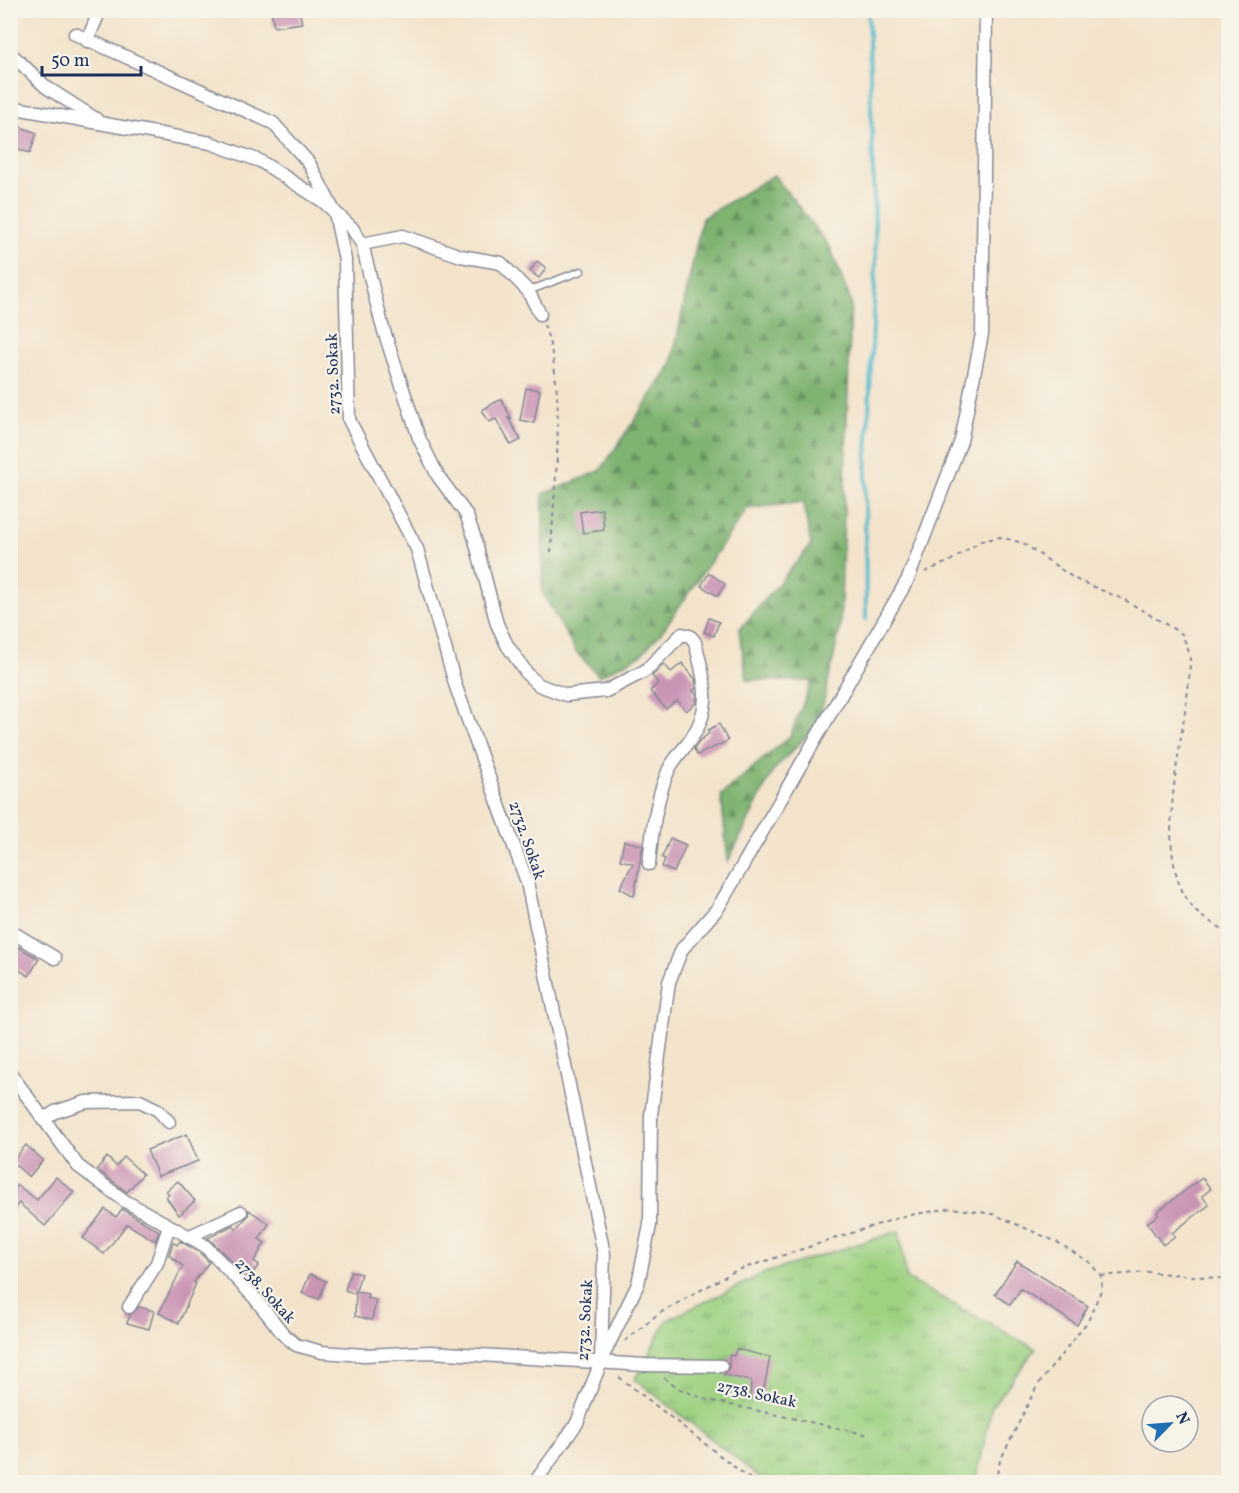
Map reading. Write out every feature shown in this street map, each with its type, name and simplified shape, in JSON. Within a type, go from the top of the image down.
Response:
[{"type":"street","points":[[87,40],[100,10]]},
{"type":"street","points":[[600,1362],[638,1284],[648,1234],[651,1115],[669,982],[682,949],[718,908],[908,579],[961,441],[982,334],[986,10]]},
{"type":"street","name":"2732. Sokak","points":[[75,34],[273,123],[309,163],[335,213],[345,260],[349,420],[417,549],[456,687],[527,882],[604,1254],[600,1362],[577,1423],[535,1482]]},
{"type":"street","name":"2732. Sokak","points":[[10,53],[46,87],[102,123]]},
{"type":"street","name":"2732. Sokak","points":[[10,106],[211,142],[260,161],[324,202],[352,228],[362,243],[382,325],[419,438],[438,476],[466,514],[497,624],[507,645],[528,675],[539,685],[558,693],[583,695],[606,692],[645,671],[682,634],[690,636],[695,642],[703,673],[706,710],[693,737],[671,766],[663,784],[656,813],[649,864]]},
{"type":"street","points":[[362,243],[403,236],[461,256],[501,262],[528,291],[540,314]]},
{"type":"street","points":[[10,931],[55,958]]},
{"type":"street","name":"2738. Sokak","points":[[10,1072],[78,1166],[125,1201],[204,1245],[254,1297],[284,1335],[296,1345],[322,1352],[363,1355],[430,1352],[600,1362],[722,1366]]},
{"type":"street","points":[[44,1120],[56,1112],[86,1102],[140,1101],[158,1110],[170,1122]]},
{"type":"street","points":[[188,1237],[241,1212]]},
{"type":"street","points":[[129,1307],[157,1263],[169,1226]]},
{"type":"lane","points":[[528,291],[581,271]]},
{"type":"path","points":[[540,314],[551,345],[557,424],[551,552]]},
{"type":"path","points":[[908,579],[950,561],[981,541],[1000,537],[1023,543],[1076,579],[1125,600],[1182,634],[1190,658],[1172,808],[1173,853],[1177,879],[1194,909],[1228,932]]},
{"type":"path","points":[[617,1348],[658,1314],[735,1271],[904,1216],[952,1208],[993,1214],[1057,1242],[1089,1262],[1101,1276],[1099,1299],[1088,1321],[1037,1386],[1000,1461],[995,1482]]},
{"type":"path","points":[[1101,1276],[1147,1272],[1228,1279]]},
{"type":"path","points":[[619,1376],[754,1482]]},
{"type":"path","name":"2738. Sokak","points":[[662,1377],[680,1389],[704,1399],[869,1435]]},
{"type":"green space","points":[[774,175],[830,247],[851,302],[840,629],[819,723],[773,771],[728,862],[721,795],[790,736],[812,681],[747,680],[739,630],[811,545],[803,502],[747,509],[663,630],[641,655],[599,676],[576,652],[542,592],[543,494],[600,471],[671,366],[702,218]]},
{"type":"green space","points":[[899,1231],[907,1279],[1036,1349],[992,1406],[976,1482],[766,1482],[635,1379],[667,1320],[765,1273]]},
{"type":"building","points":[[271,10],[299,10],[302,23],[274,27]]},
{"type":"building","points":[[10,123],[37,133],[30,153],[10,146]]},
{"type":"building","points":[[537,261],[546,268],[539,278],[530,271]]},
{"type":"building","points":[[526,388],[540,390],[534,423],[520,420]]},
{"type":"building","points":[[501,399],[512,419],[508,418],[521,440],[511,445],[496,419],[489,422],[482,410]]},
{"type":"building","points":[[602,509],[604,530],[583,533],[580,512]]},
{"type":"building","points":[[709,573],[725,584],[718,596],[701,586]]},
{"type":"building","points":[[709,618],[719,622],[714,636],[704,632]]},
{"type":"building","points":[[682,663],[695,679],[696,688],[693,691],[697,695],[696,703],[686,711],[677,700],[666,709],[650,691],[658,683],[652,676],[664,664],[671,672]]},
{"type":"building","points":[[719,724],[728,741],[697,755],[694,749],[709,733],[708,730]]},
{"type":"building","points":[[670,838],[686,845],[674,872],[662,867],[665,859],[662,858]]},
{"type":"building","points":[[624,841],[643,845],[634,896],[620,888],[633,863],[620,860]]},
{"type":"building","points":[[10,942],[39,959],[29,976],[10,965]]},
{"type":"building","points":[[187,1134],[198,1161],[158,1176],[147,1150]]},
{"type":"building","points":[[26,1145],[43,1160],[29,1177],[12,1162]]},
{"type":"building","points":[[107,1157],[116,1166],[124,1157],[143,1174],[127,1192],[97,1169]]},
{"type":"building","points":[[56,1177],[74,1192],[45,1226],[19,1203],[10,1214],[10,1194],[17,1185],[37,1200]]},
{"type":"building","points":[[1202,1178],[1211,1189],[1202,1196],[1209,1205],[1172,1233],[1175,1236],[1163,1245],[1147,1223],[1158,1215],[1157,1212]]},
{"type":"building","points":[[178,1181],[195,1201],[179,1215],[166,1197],[169,1194],[166,1191]]},
{"type":"building","points":[[105,1209],[116,1217],[122,1209],[159,1231],[155,1241],[127,1224],[104,1254],[83,1238]]},
{"type":"building","points":[[249,1210],[269,1224],[259,1239],[265,1243],[254,1261],[259,1265],[249,1278],[208,1238],[233,1225],[236,1229],[248,1216]]},
{"type":"building","points":[[180,1241],[199,1252],[209,1262],[194,1282],[196,1283],[179,1323],[159,1313],[183,1266],[169,1255],[173,1242],[177,1245]]},
{"type":"building","points":[[1017,1261],[1088,1306],[1077,1325],[1021,1289],[1010,1305],[995,1294]]},
{"type":"building","points":[[351,1271],[361,1274],[355,1294],[345,1290]]},
{"type":"building","points":[[310,1274],[326,1281],[319,1299],[302,1293]]},
{"type":"building","points":[[356,1292],[368,1294],[367,1298],[376,1300],[372,1320],[355,1316]]},
{"type":"building","points":[[139,1307],[154,1311],[149,1329],[127,1323],[130,1315]]},
{"type":"building","points":[[736,1349],[770,1357],[762,1399],[750,1398],[751,1381],[724,1375],[729,1367],[729,1355],[734,1356]]},
{"type":"waterway","points":[[866,619],[865,498],[876,262],[868,10]]}]
